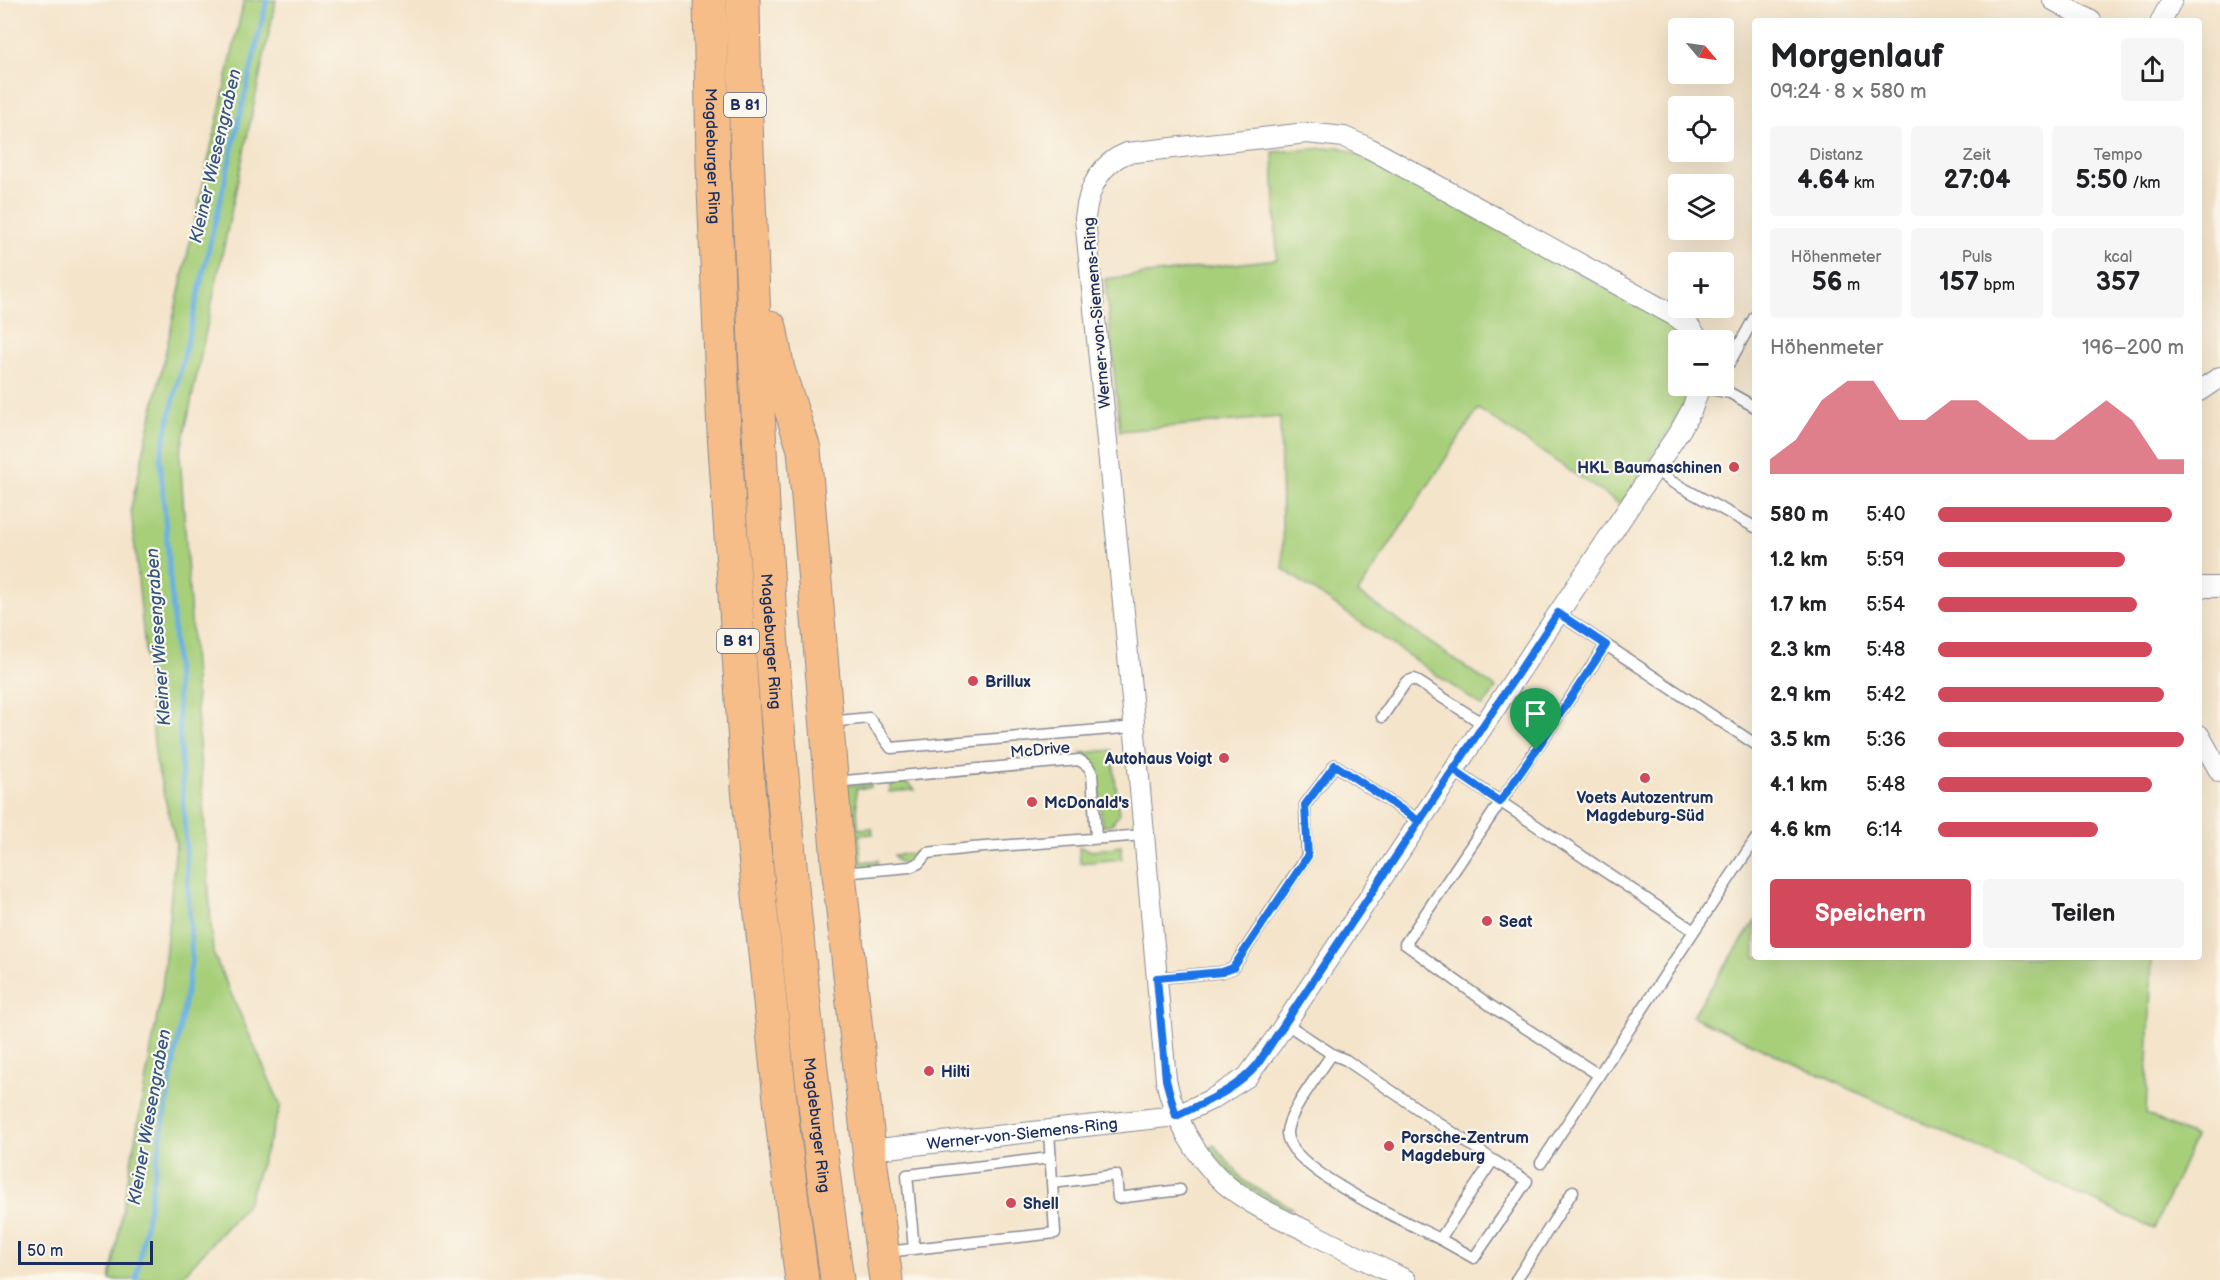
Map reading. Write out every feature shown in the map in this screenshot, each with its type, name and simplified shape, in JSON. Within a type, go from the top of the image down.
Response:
[{"type":"highway","name":"Magdeburger Ring","points":[[710,0],[713,164],[724,432],[748,788],[782,1116],[802,1280]]},
{"type":"highway","name":"Magdeburger Ring","points":[[743,0],[759,452],[781,781],[816,1119],[837,1280]]},
{"type":"highway","points":[[749,211],[764,257],[768,316],[774,352],[804,449],[839,874],[869,1150],[894,1261]]},
{"type":"street","points":[[2053,0],[2086,18]]},
{"type":"street","points":[[2163,18],[2172,0]]},
{"type":"street","name":"Werner-von-Siemens-Ring","points":[[1406,1280],[1243,1198],[1211,1169],[1176,1116],[1166,1080],[1135,728],[1085,218],[1087,199],[1100,173],[1118,157],[1127,153],[1307,133],[1344,137],[1369,148],[1638,295],[1692,330]]},
{"type":"street","points":[[2202,389],[2220,377]]},
{"type":"street","name":"Werner-von-Siemens-Ring","points":[[869,1150],[1176,1116],[1212,1099],[1247,1077],[1681,429],[1696,396]]},
{"type":"street","points":[[2202,587],[2220,587]]},
{"type":"street","points":[[2202,740],[2220,772]]},
{"type":"lane","points":[[1734,355],[1752,322]]},
{"type":"lane","points":[[1734,395],[1752,405]]},
{"type":"lane","points":[[1654,469],[1672,482],[1752,525]]},
{"type":"lane","points":[[1558,613],[1752,742]]},
{"type":"lane","points":[[1599,1075],[1491,1006],[1405,944],[1606,645]]},
{"type":"lane","points":[[1382,717],[1406,682],[1414,679],[1483,724]]},
{"type":"lane","points":[[825,723],[869,718],[891,748],[1135,728]]},
{"type":"lane","name":"McDrive","points":[[831,782],[1081,761],[1088,765],[1093,776],[1096,838]]},
{"type":"lane","points":[[1157,978],[1222,972],[1233,968],[1308,856],[1305,805],[1335,765],[1419,821]]},
{"type":"lane","points":[[1453,770],[1694,932]]},
{"type":"lane","points":[[839,874],[910,867],[919,863],[927,853],[1144,835]]},
{"type":"lane","points":[[1540,1163],[1752,845]]},
{"type":"lane","points":[[1285,1023],[1332,1054],[1346,1060],[1527,1181],[1474,1258],[1358,1198],[1292,1150],[1287,1134],[1290,1118],[1332,1054]]},
{"type":"lane","points":[[1049,1131],[1055,1233],[894,1261],[907,1175],[1050,1158]]},
{"type":"lane","points":[[1440,1239],[1494,1160]]},
{"type":"lane","points":[[1052,1183],[1116,1175],[1118,1197],[1180,1190]]},
{"type":"lane","points":[[1516,1280],[1573,1191]]},
{"type":"green space","points":[[244,0],[276,0],[180,454],[213,953],[281,1106],[247,1204],[179,1280],[110,1280],[162,989],[176,843],[156,762],[131,508]]},
{"type":"green space","points":[[1340,147],[1379,165],[1667,321],[1676,330],[1668,330],[1668,396],[1689,396],[1686,404],[1621,505],[1478,409],[1358,593],[1496,688],[1483,707],[1283,569],[1280,417],[1120,431],[1105,279],[1277,259],[1273,152]]},
{"type":"green space","points":[[1112,750],[1119,814],[1112,824],[1102,826],[1097,769],[1093,761],[1081,753]]},
{"type":"green space","points":[[906,782],[915,790],[889,792],[892,784]]},
{"type":"green space","points":[[871,783],[871,787],[856,789],[858,829],[872,828],[873,834],[859,835],[861,862],[878,860],[878,866],[854,870],[840,786]]},
{"type":"green space","points":[[1121,846],[1122,859],[1080,863],[1079,847],[1093,851]]},
{"type":"green space","points":[[919,853],[917,858],[903,864],[894,855]]},
{"type":"green space","points":[[1752,926],[1752,960],[2152,960],[2146,1114],[2195,1137],[2154,1229],[1692,1016]]},
{"type":"green space","points":[[1214,1145],[1244,1181],[1292,1208],[1287,1210],[1239,1183],[1209,1148]]},
{"type":"waterway","name":"Kleiner Wiesengraben","points":[[136,1280],[192,959],[173,613],[160,458],[267,0]]},
{"type":"place","name":"HKL Baumaschinen","points":[[1734,467]]},
{"type":"place","name":"Brillux","points":[[973,681]]},
{"type":"place","name":"Autohaus Voigt","points":[[1224,758]]},
{"type":"place","name":"Voets Autozentrum Magdeburg-Süd","points":[[1645,778]]},
{"type":"place","name":"McDonald's","points":[[1032,802]]},
{"type":"place","name":"Seat","points":[[1487,921]]},
{"type":"place","name":"Hilti","points":[[929,1071]]},
{"type":"place","name":"Porsche-Zentrum Magdeburg","points":[[1389,1146]]},
{"type":"place","name":"Shell","points":[[1011,1203]]},
{"type":"route","points":[[1536,750],[1500,802],[1453,770],[1419,821],[1335,765],[1305,805],[1308,856],[1233,968],[1222,972],[1157,978],[1166,1080],[1176,1116],[1212,1099],[1238,1083],[1247,1077],[1257,1065],[1419,821],[1483,724],[1558,613],[1606,645],[1536,750]]}]
